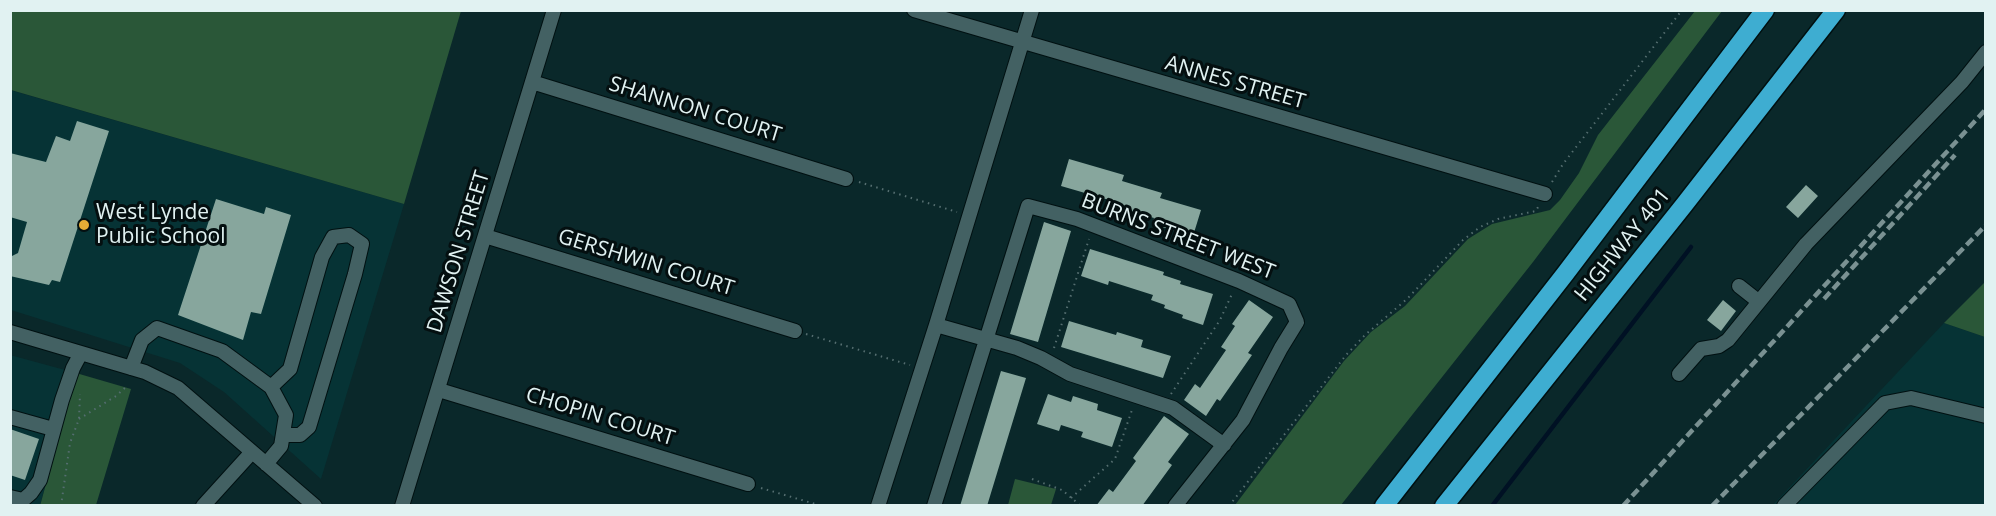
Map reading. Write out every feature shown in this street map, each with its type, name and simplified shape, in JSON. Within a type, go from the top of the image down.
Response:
[{"type":"highway","name":"HIGHWAY 401","points":[[1383,506],[1565,274],[1765,10]]},
{"type":"highway","name":"HIGHWAY 401","points":[[1444,506],[1836,10]]},
{"type":"street","name":"DAWSON STREET","points":[[402,506],[554,10]]},
{"type":"street","name":"ANNES STREET","points":[[914,10],[1545,194]]},
{"type":"street","points":[[878,506],[1032,10]]},
{"type":"street","points":[[1679,374],[1701,349],[1719,346],[1728,340],[1806,244],[1962,82],[1986,52]]},
{"type":"street","name":"SHANNON COURT","points":[[532,82],[846,178]]},
{"type":"street","name":"BURNS STREET WEST","points":[[934,506],[1028,206],[1094,225],[1239,281],[1289,304],[1297,322],[1243,420],[1175,506]]},
{"type":"street","points":[[271,387],[290,369],[322,257],[333,237],[349,235],[362,244],[309,426],[300,435],[283,435]]},
{"type":"street","name":"GERSHWIN COURT","points":[[485,236],[795,331]]},
{"type":"street","points":[[1739,286],[1758,301]]},
{"type":"street","points":[[936,325],[1025,351],[1070,374],[1166,405],[1189,417],[1224,445]]},
{"type":"street","points":[[131,368],[142,340],[157,328],[222,351],[271,387],[286,414],[281,446],[266,464]]},
{"type":"street","points":[[10,332],[145,372],[178,388],[315,506]]},
{"type":"street","points":[[10,497],[22,501],[40,480],[53,429],[73,368],[81,352]]},
{"type":"street","name":"CHOPIN COURT","points":[[439,390],[748,484]]},
{"type":"street","points":[[1784,506],[1885,403],[1911,398],[1986,416]]},
{"type":"street","points":[[10,417],[53,429]]},
{"type":"street","points":[[203,506],[252,452]]},
{"type":"path","points":[[1229,506],[1346,355],[1365,335],[1407,299],[1463,240],[1480,227],[1498,219],[1536,211],[1563,164],[1682,10]]},
{"type":"path","points":[[846,178],[968,215]]},
{"type":"path","points":[[1049,362],[1094,225]]},
{"type":"path","points":[[1166,405],[1220,320],[1239,281]]},
{"type":"path","points":[[795,331],[921,369]]},
{"type":"path","points":[[61,506],[70,443],[79,419],[80,385]]},
{"type":"path","points":[[79,419],[116,396],[127,386]]},
{"type":"path","points":[[1071,498],[1084,484],[1115,459],[1137,396]]},
{"type":"path","points":[[1032,479],[1062,490],[1081,506]]},
{"type":"path","points":[[748,484],[822,506]]},
{"type":"shaded area","points":[[10,90],[404,204],[321,479],[224,392],[180,363],[11,310]]},
{"type":"shaded area","points":[[1944,323],[1985,337],[1985,505],[1772,506]]},
{"type":"shaded area","points":[[10,355],[76,373],[40,505],[11,505]]},
{"type":"green space","points":[[10,11],[461,11],[404,204],[11,90]]},
{"type":"green space","points":[[1695,11],[1722,11],[1533,262],[1341,505],[1235,505],[1344,361],[1371,332],[1405,306],[1468,239],[1492,224],[1550,210],[1560,200],[1579,173],[1598,135]]},
{"type":"green space","points":[[1985,282],[1985,337],[1944,323]]},
{"type":"green space","points":[[76,373],[131,389],[96,505],[40,506]]},
{"type":"green space","points":[[1015,479],[1056,489],[1051,505],[1008,505]]},
{"type":"building","points":[[77,121],[109,131],[60,282],[52,280],[49,285],[10,276],[10,257],[18,253],[27,222],[10,217],[10,153],[46,162],[56,136],[70,141]]},
{"type":"building","points":[[1069,159],[1124,175],[1122,181],[1162,193],[1160,198],[1201,210],[1193,236],[1152,224],[1154,218],[1114,206],[1116,202],[1061,186]]},
{"type":"building","points":[[1806,185],[1818,196],[1798,218],[1786,207]]},
{"type":"building","points":[[216,199],[264,214],[266,207],[291,215],[261,314],[251,312],[243,340],[178,315]]},
{"type":"building","points":[[1044,222],[1071,231],[1038,342],[1010,334]]},
{"type":"building","points":[[1090,249],[1164,272],[1163,275],[1181,281],[1180,284],[1213,294],[1203,325],[1182,318],[1183,315],[1164,308],[1165,305],[1151,300],[1153,295],[1109,281],[1108,285],[1081,276]]},
{"type":"building","points":[[1249,300],[1273,317],[1248,353],[1252,355],[1220,401],[1217,399],[1206,416],[1184,400],[1195,384],[1200,388],[1226,350],[1221,347],[1235,326],[1232,324]]},
{"type":"building","points":[[1723,300],[1736,311],[1721,331],[1707,320]]},
{"type":"building","points":[[1069,321],[1116,335],[1117,332],[1143,340],[1141,347],[1171,356],[1163,378],[1061,347]]},
{"type":"building","points":[[1001,371],[1026,378],[987,506],[960,506]]},
{"type":"building","points":[[1048,394],[1071,402],[1073,396],[1098,404],[1097,410],[1122,418],[1112,447],[1081,437],[1083,432],[1061,425],[1059,431],[1037,424]]},
{"type":"building","points":[[1164,416],[1189,434],[1168,462],[1172,465],[1142,506],[1096,506],[1109,489],[1113,492],[1136,461],[1133,458]]},
{"type":"building","points":[[10,429],[39,439],[25,480],[10,475]]},
{"type":"waterway","points":[[1492,506],[1691,247]]},
{"type":"railway","points":[[1623,506],[1986,109]]},
{"type":"railway","points":[[1824,299],[1955,155]]},
{"type":"railway","points":[[1712,506],[1986,225]]},
{"type":"place","name":"West Lynde Public School","points":[[84,225]]}]
